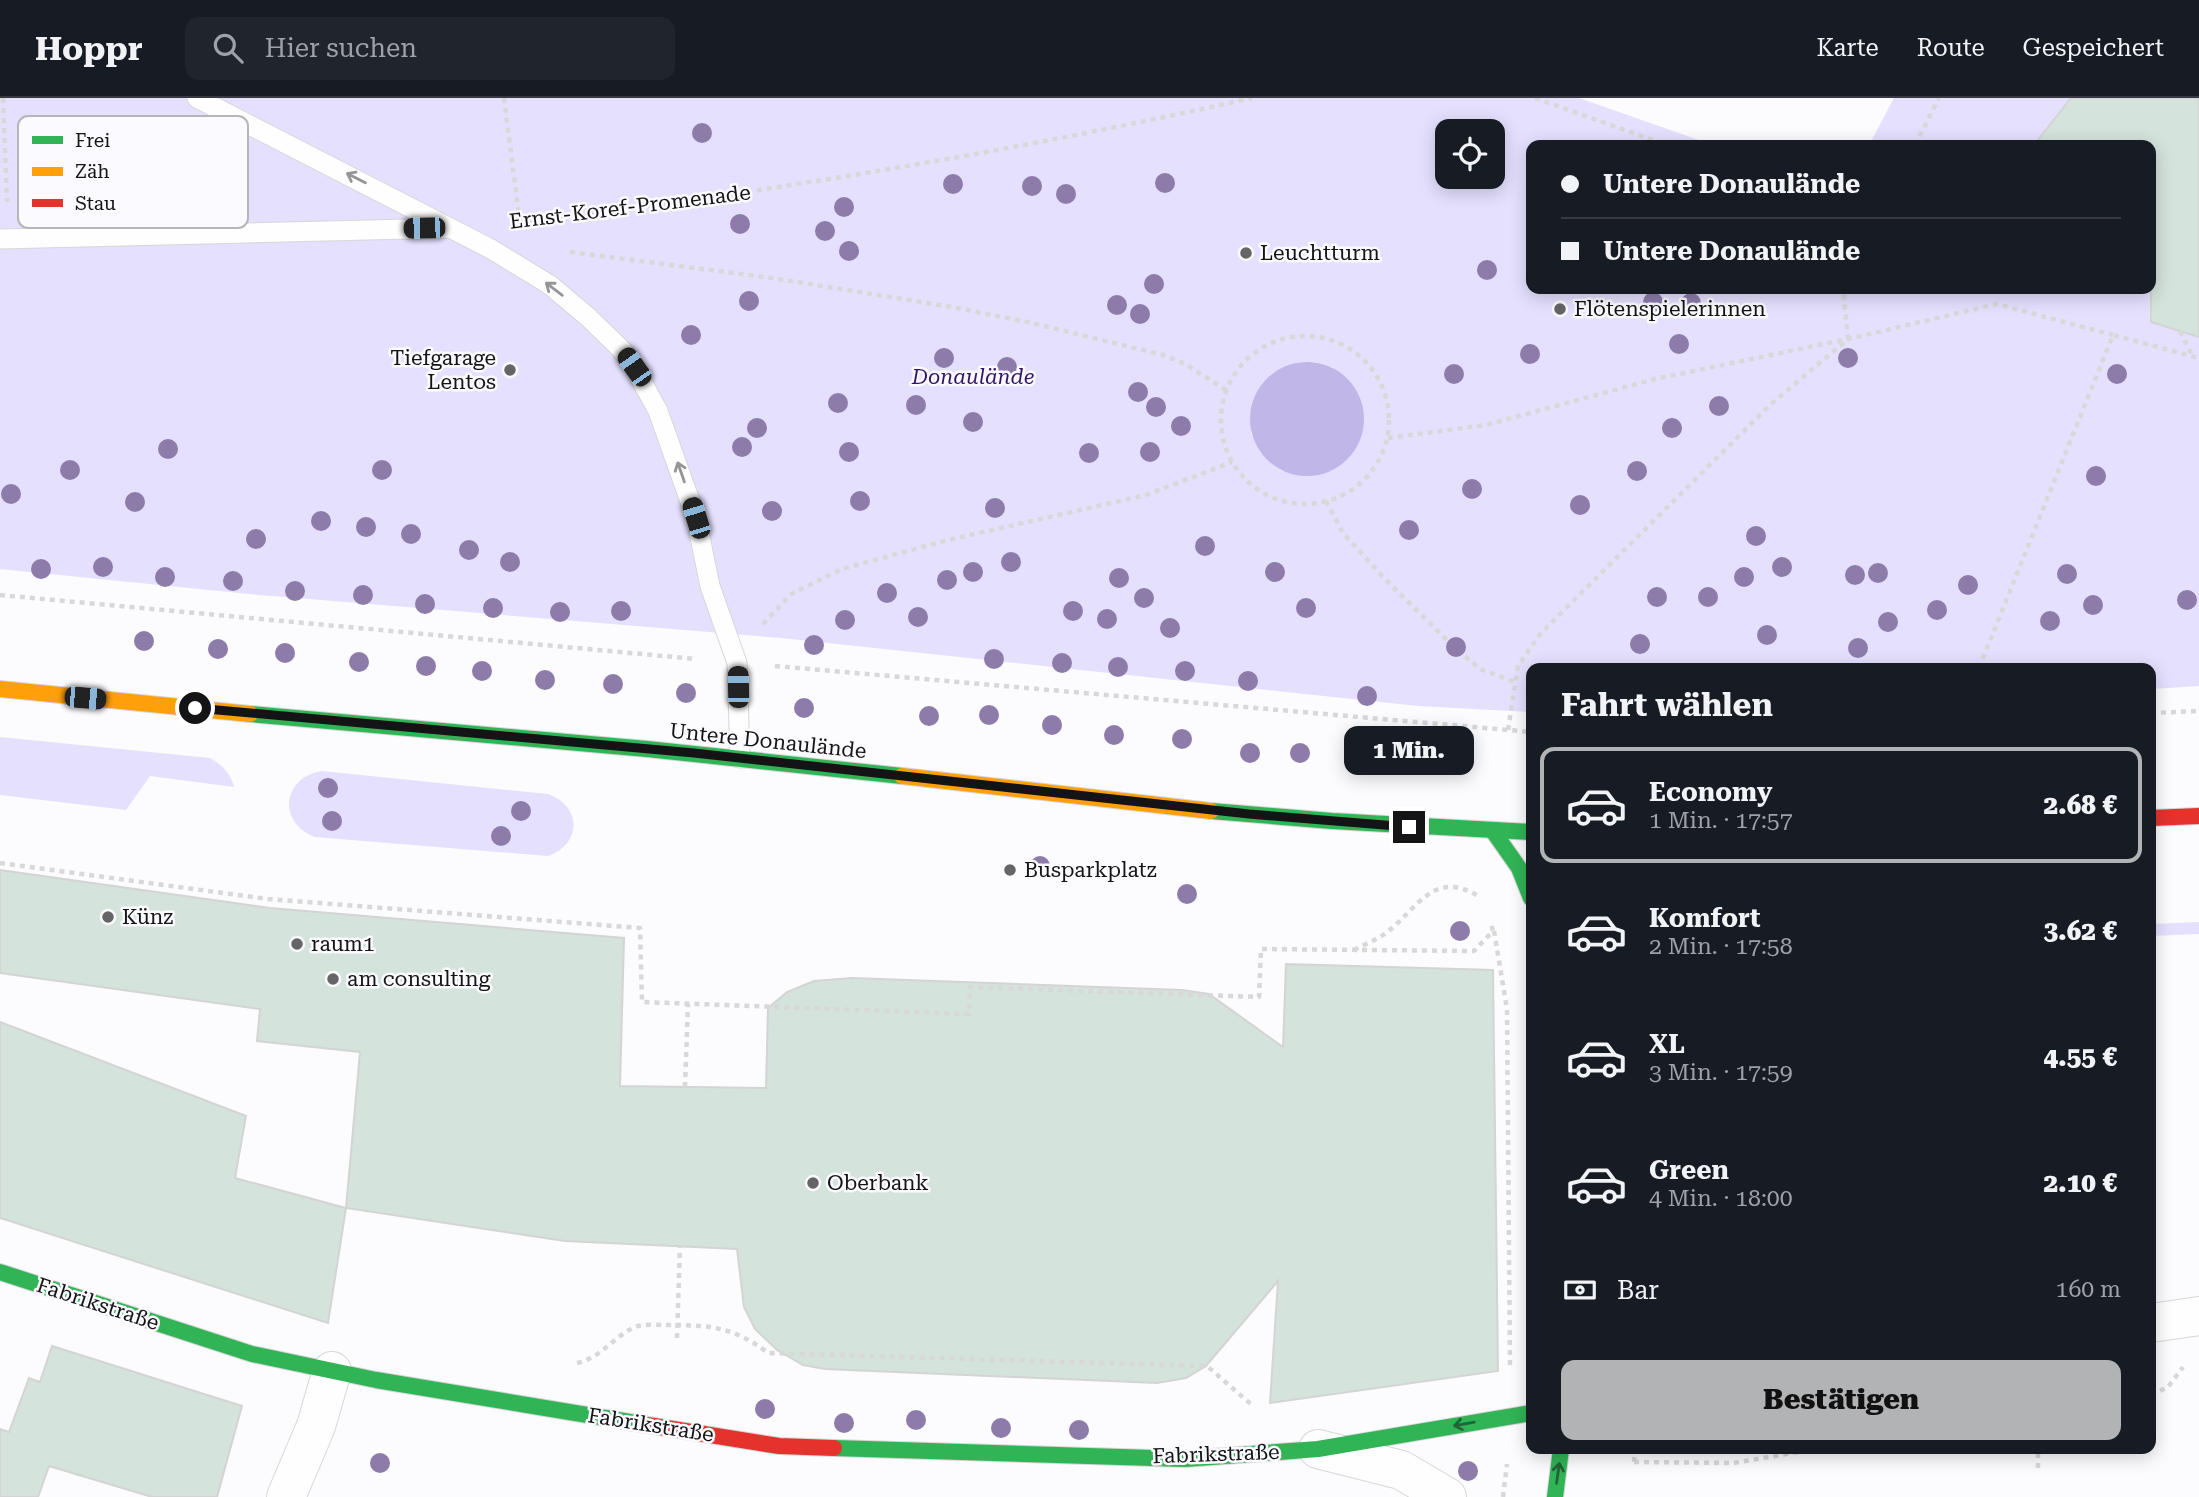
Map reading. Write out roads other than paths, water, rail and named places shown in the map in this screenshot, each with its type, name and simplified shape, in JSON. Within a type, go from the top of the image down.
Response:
[{"type":"main road","name":"Untere Donaulände","points":[[0,689],[740,758],[1249,814],[1436,829],[1526,832]]},
{"type":"main road","points":[[2156,818],[2199,816]]},
{"type":"main road","points":[[1493,831],[1519,868],[1526,886]]},
{"type":"main road","name":"Fabrikstraße","points":[[0,1272],[252,1354],[332,1371],[779,1446],[1185,1459],[1318,1449],[1526,1414]]},
{"type":"main road","points":[[1555,1497],[1560,1454]]},
{"type":"street","points":[[2156,1322],[2199,1317]]},
{"type":"street","points":[[286,1497],[316,1426],[332,1371]]},
{"type":"street","name":"Fabrikstraße","points":[[1318,1449],[1401,1470],[1447,1497]]},
{"type":"lane","points":[[197,98],[232,116]]},
{"type":"lane","points":[[248,124],[491,249],[550,285],[622,350],[658,411],[696,518],[710,586],[737,663],[740,758]]},
{"type":"lane","points":[[4,239],[452,228]]},
{"type":"place","name":"Leuchtturm","points":[[1246,253]]},
{"type":"place","name":"Flötenspielerinnen","points":[[1560,309]]},
{"type":"place","name":"Tiefgarage Lentos","points":[[510,370]]},
{"type":"place","name":"Busparkplatz","points":[[1010,870]]},
{"type":"place","name":"Künz","points":[[108,917]]},
{"type":"place","name":"raum1","points":[[297,944]]},
{"type":"place","name":"am consulting","points":[[333,979]]},
{"type":"place","name":"Oberbank","points":[[813,1183]]},
{"type":"park label","name":"Donaulände","points":[[973,377]]}]
